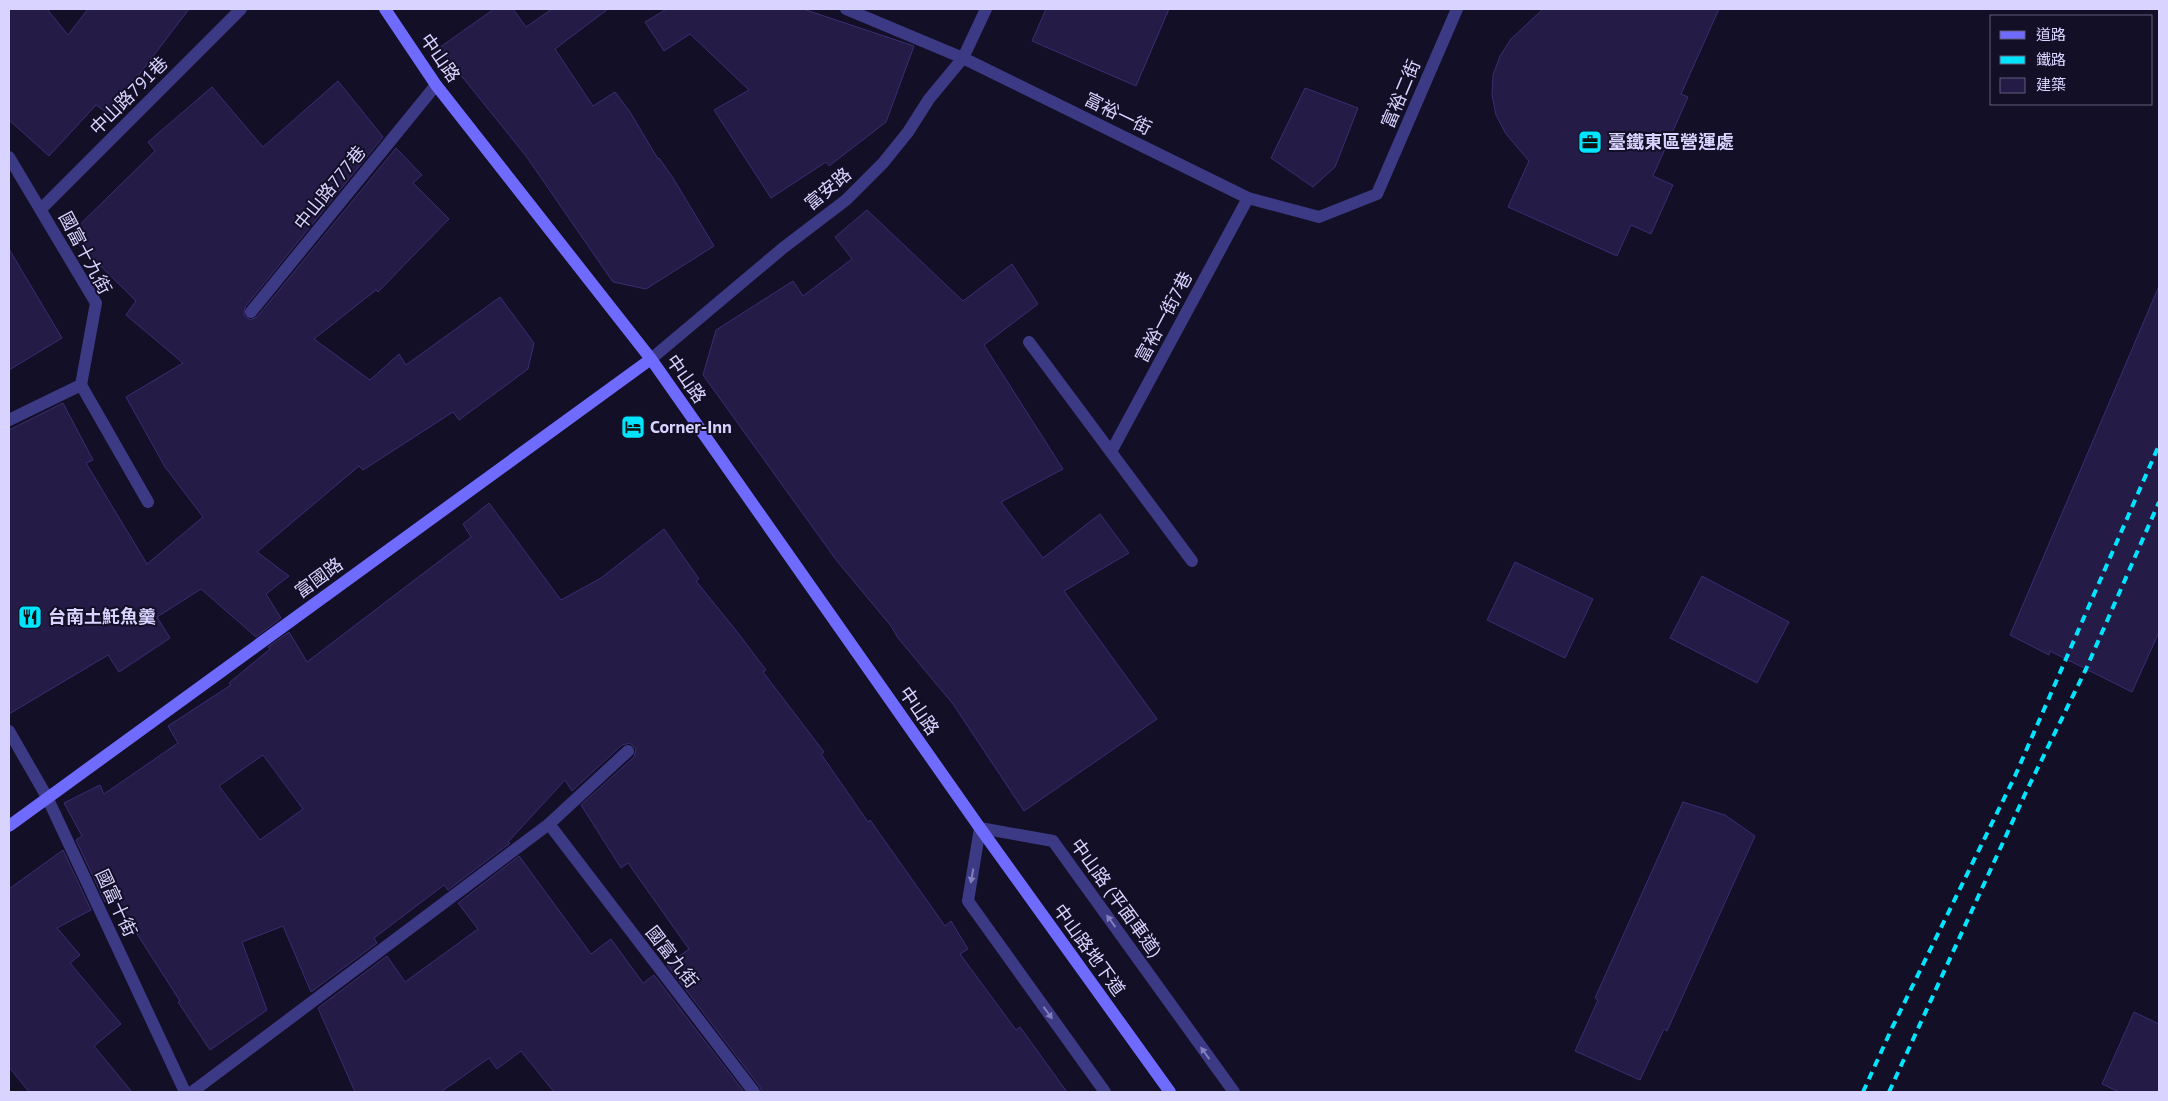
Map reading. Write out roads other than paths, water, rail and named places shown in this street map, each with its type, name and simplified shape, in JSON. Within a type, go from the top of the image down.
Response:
[{"type":"street","name":"中山路791巷","points":[[41,209],[241,9]]},
{"type":"street","name":"中山路","points":[[385,9],[436,85],[651,359],[980,828]]},
{"type":"street","name":"富裕一街","points":[[846,9],[963,58],[1248,198],[1318,217],[1378,194]]},
{"type":"street","name":"富安路","points":[[651,359],[783,248],[846,200],[883,163],[908,132],[929,99],[963,58],[986,9]]},
{"type":"street","name":"富裕二街","points":[[1378,194],[1457,9]]},
{"type":"street","name":"中山路777巷","points":[[251,312],[436,85]]},
{"type":"street","name":"國富十九街","points":[[9,157],[96,303],[81,385]]},
{"type":"street","name":"富裕一街7巷","points":[[1111,452],[1248,198]]},
{"type":"street","points":[[1029,342],[1192,561]]},
{"type":"street","name":"富國路","points":[[9,826],[651,359]]},
{"type":"street","points":[[9,420],[81,385],[148,502]]},
{"type":"street","name":"國富十街","points":[[9,731],[47,797],[185,1092]]},
{"type":"street","points":[[192,1092],[549,824],[628,750]]},
{"type":"street","name":"國富九街","points":[[549,824],[562,844],[754,1092]]},
{"type":"street","points":[[980,828],[968,901],[1105,1092]]},
{"type":"street","name":"中山路地下道","points":[[980,828],[1170,1092]]},
{"type":"street","name":"中山路 (平面車道)","points":[[980,828],[1053,841],[1234,1092]]},
{"type":"railway","points":[[1863,1092],[1892,1028],[2015,776],[2159,445]]},
{"type":"railway","points":[[1889,1092],[2026,792],[2086,669],[2159,502]]},
{"type":"place","name":"臺鐵東區營運處","points":[[1590,142]]},
{"type":"place","name":"Corner-Inn","points":[[633,427]]},
{"type":"place","name":"台南土魠魚羹","points":[[30,617]]}]
